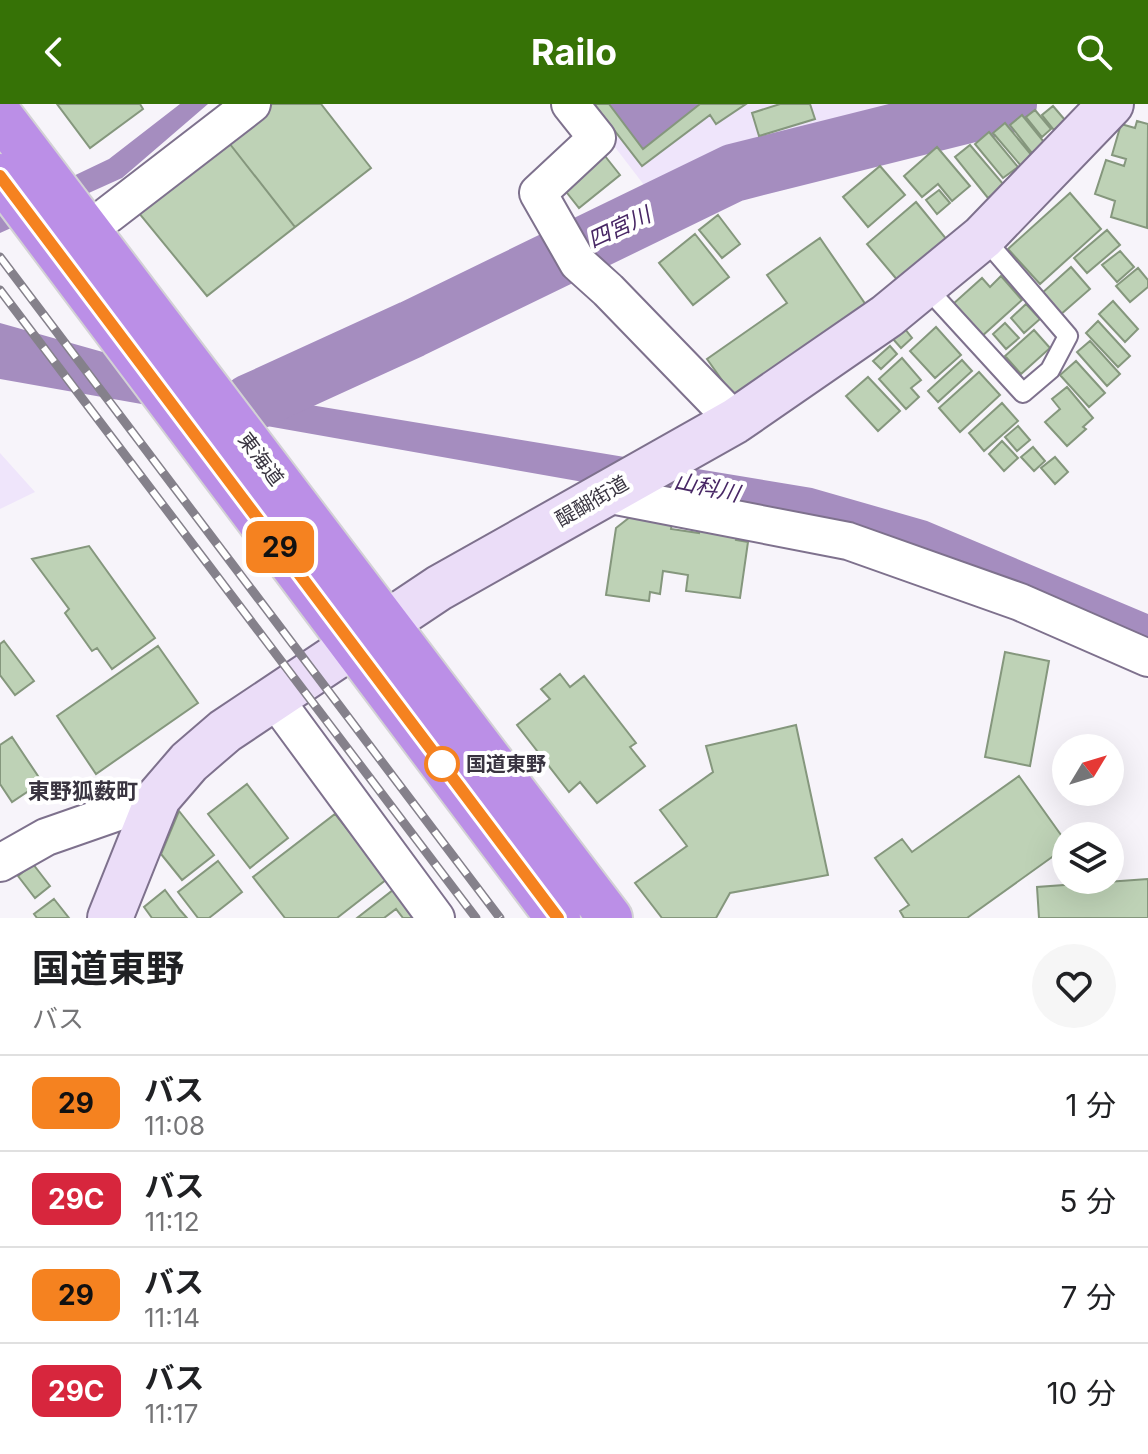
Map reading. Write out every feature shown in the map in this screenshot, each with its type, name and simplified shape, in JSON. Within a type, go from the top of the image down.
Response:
[{"type":"highway","name":"東海道","points":[[0,115],[370,634],[558,918]]},
{"type":"highway","name":"東海道","points":[[0,176],[370,634],[610,918]]},
{"type":"main road","name":"醍醐街道","points":[[110,918],[158,798],[189,762],[225,731],[439,588],[735,421],[887,316],[983,237],[1108,107]]},
{"type":"street","points":[[108,215],[252,104]]},
{"type":"street","points":[[570,104],[597,138],[538,193],[570,251],[735,421]]},
{"type":"street","points":[[616,488],[848,541],[1020,602],[1148,658]]},
{"type":"street","points":[[274,698],[436,918]]},
{"type":"street","points":[[0,863],[46,837],[158,798]]},
{"type":"lane","points":[[925,286],[1023,393],[1050,370],[1068,336],[983,237]]},
{"type":"shaded area","points":[[582,104],[896,104],[735,143],[644,185]]},
{"type":"shaded area","points":[[0,453],[35,492],[0,509]]},
{"type":"water","points":[[180,104],[208,104],[122,178],[0,233],[0,211],[109,159]]},
{"type":"water","points":[[609,104],[700,104],[643,149]]},
{"type":"water","name":"山科川","points":[[0,323],[262,397],[812,488],[927,521],[1148,614],[1148,641],[1034,590],[861,526],[730,500],[589,483],[0,379]]},
{"type":"building","points":[[57,104],[140,104],[143,109],[90,148]]},
{"type":"building","points":[[272,104],[321,104],[371,168],[295,227],[226,139]]},
{"type":"building","points":[[594,104],[609,104],[643,149],[700,104],[746,104],[716,124],[710,115],[642,166]]},
{"type":"building","points":[[780,104],[810,104],[815,119],[759,136],[752,113]]},
{"type":"building","points":[[1053,106],[1065,120],[1054,130],[1042,115]]},
{"type":"building","points":[[1035,110],[1051,129],[1042,137],[1026,117]]},
{"type":"building","points":[[1022,115],[1044,142],[1032,153],[1010,125]]},
{"type":"building","points":[[1137,121],[1148,124],[1147,228],[1111,217],[1115,201],[1095,194],[1106,160],[1124,166],[1126,159],[1112,155],[1121,124],[1135,128]]},
{"type":"building","points":[[1005,123],[1033,157],[1022,167],[993,133]]},
{"type":"building","points":[[989,132],[1018,167],[1003,178],[975,144]]},
{"type":"building","points":[[226,139],[295,227],[207,296],[138,212]]},
{"type":"building","points":[[970,145],[1004,185],[988,198],[955,157]]},
{"type":"building","points":[[937,147],[970,186],[952,201],[938,184],[922,197],[904,176]]},
{"type":"building","points":[[601,151],[620,175],[579,208],[560,184]]},
{"type":"building","points":[[880,166],[905,195],[868,227],[843,197]]},
{"type":"building","points":[[939,190],[950,203],[937,214],[926,200]]},
{"type":"building","points":[[1070,193],[1101,229],[1040,284],[1008,249]]},
{"type":"building","points":[[916,202],[948,241],[899,282],[867,244]]},
{"type":"building","points":[[718,215],[740,244],[722,258],[699,230]]},
{"type":"building","points":[[1107,230],[1120,245],[1087,273],[1074,258]]},
{"type":"building","points":[[695,234],[729,277],[693,305],[659,263]]},
{"type":"building","points":[[820,238],[866,305],[734,397],[707,359],[787,303],[767,275]]},
{"type":"building","points":[[1120,251],[1134,267],[1117,282],[1102,265]]},
{"type":"building","points":[[1071,267],[1090,289],[1060,315],[1041,294]]},
{"type":"building","points":[[1138,268],[1148,280],[1148,287],[1130,302],[1116,286]]},
{"type":"building","points":[[1001,276],[1022,300],[981,337],[953,304],[982,278],[990,287]]},
{"type":"building","points":[[1113,301],[1138,329],[1125,342],[1099,314]]},
{"type":"building","points":[[1026,304],[1040,319],[1024,333],[1011,318]]},
{"type":"building","points":[[1098,321],[1130,356],[1118,367],[1086,333]]},
{"type":"building","points":[[1005,323],[1019,338],[1006,349],[993,334]]},
{"type":"building","points":[[936,327],[961,355],[935,378],[910,351]]},
{"type":"building","points":[[905,329],[912,338],[901,348],[893,339]]},
{"type":"building","points":[[1034,330],[1050,348],[1021,374],[1005,356]]},
{"type":"building","points":[[1090,341],[1120,374],[1107,386],[1077,352]]},
{"type":"building","points":[[890,346],[897,354],[881,369],[873,361]]},
{"type":"building","points":[[902,358],[921,380],[911,388],[919,397],[906,409],[879,379]]},
{"type":"building","points":[[962,360],[972,371],[938,402],[928,391]]},
{"type":"building","points":[[1076,361],[1105,393],[1089,407],[1060,375]]},
{"type":"building","points":[[979,372],[1000,395],[960,432],[939,408]]},
{"type":"building","points":[[868,377],[900,411],[878,431],[846,396]]},
{"type":"building","points":[[1067,387],[1093,418],[1067,446],[1045,422],[1060,409],[1052,399]]},
{"type":"building","points":[[1002,403],[1018,421],[984,451],[969,433]]},
{"type":"building","points":[[1018,426],[1030,440],[1017,451],[1005,437]]},
{"type":"building","points":[[1002,441],[1018,458],[1004,471],[989,454]]},
{"type":"building","points":[[1033,447],[1045,461],[1034,471],[1021,457]]},
{"type":"building","points":[[1055,457],[1068,472],[1055,484],[1041,468]]},
{"type":"building","points":[[630,517],[672,523],[671,529],[699,533],[700,525],[738,530],[736,540],[748,542],[740,598],[686,591],[688,575],[663,571],[660,594],[650,592],[649,601],[606,595],[616,528]]},
{"type":"building","points":[[89,546],[155,638],[112,669],[97,648],[92,651],[65,613],[69,609],[32,559]]},
{"type":"building","points":[[4,641],[34,681],[15,695],[0,675],[0,644]]},
{"type":"building","points":[[158,646],[198,703],[96,774],[57,716]]},
{"type":"building","points":[[1005,652],[1049,661],[1030,766],[985,757]]},
{"type":"building","points":[[560,674],[570,687],[584,676],[636,743],[630,747],[645,766],[597,803],[580,782],[569,792],[517,725],[550,699],[541,689]]},
{"type":"building","points":[[796,725],[828,875],[730,893],[716,918],[662,918],[635,883],[687,846],[660,810],[713,772],[706,746]]},
{"type":"building","points":[[12,737],[42,782],[12,802],[0,784],[0,745]]},
{"type":"building","points":[[1019,776],[1052,822],[1052,857],[967,918],[904,918],[900,911],[909,905],[875,858],[902,839],[912,852]]},
{"type":"building","points":[[247,784],[288,838],[250,868],[208,814]]},
{"type":"building","points":[[179,811],[214,855],[182,880],[161,854]]},
{"type":"building","points":[[335,814],[387,879],[337,918],[285,918],[253,877]]},
{"type":"building","points":[[218,861],[242,892],[209,918],[198,918],[178,892]]},
{"type":"building","points":[[33,864],[50,886],[35,898],[18,876]]},
{"type":"building","points":[[1148,879],[1148,918],[1039,918],[1037,887],[1052,886],[1052,894],[1124,894],[1124,881]]},
{"type":"building","points":[[402,883],[429,918],[403,918],[396,909],[384,918],[357,918]]},
{"type":"building","points":[[165,890],[187,918],[152,918],[144,907]]},
{"type":"building","points":[[54,899],[69,918],[37,918],[34,914]]},
{"type":"waterway","name":"四宮川","points":[[250,403],[412,329],[733,173],[1008,104]]},
{"type":"railway","points":[[0,257],[500,918]]},
{"type":"railway","points":[[0,290],[476,918]]},
{"type":"bus line","name":"29","points":[[0,176],[558,918]]},
{"type":"place","name":"国道東野","points":[[442,764]]},
{"type":"district","name":"東野狐薮町","points":[[83,791]]}]
